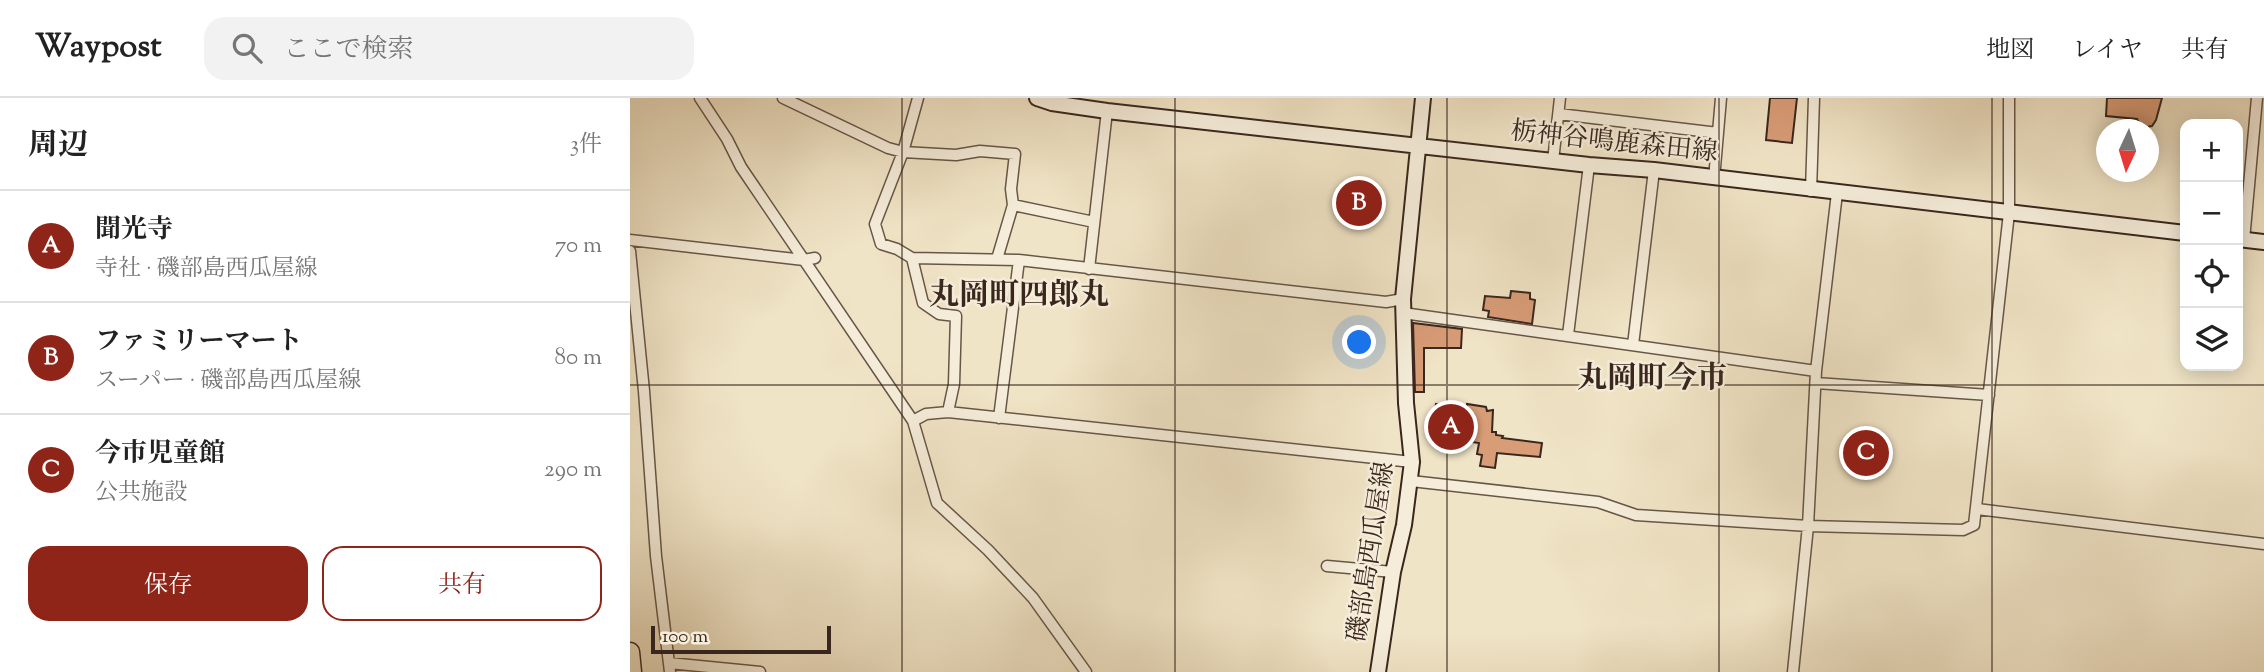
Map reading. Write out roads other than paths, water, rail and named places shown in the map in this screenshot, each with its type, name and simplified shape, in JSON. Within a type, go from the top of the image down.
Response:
[{"type":"highway","points":[[630,652],[632,672]]},
{"type":"main road","name":"栃神谷鳴鹿森田線","points":[[1037,98],[1052,103],[1107,111],[1417,147],[1654,170],[1811,191],[2180,232]]},
{"type":"main road","name":"磯部島西瓜屋線","points":[[1378,672],[1404,525],[1412,462],[1406,402],[1403,306],[1423,98]]},
{"type":"main road","points":[[2243,240],[2264,242]]},
{"type":"street","points":[[700,98],[727,139],[741,167],[913,421],[937,503],[988,550],[1033,598],[1086,672]]},
{"type":"street","points":[[783,98],[888,148],[903,152],[956,155],[980,151],[1015,154],[1011,189],[1013,205],[997,259]]},
{"type":"street","points":[[918,98],[903,152],[875,224],[881,244],[912,258],[1019,260],[1386,302],[1568,335],[1816,372]]},
{"type":"street","points":[[1553,161],[1560,98]]},
{"type":"street","points":[[1714,179],[1721,98]]},
{"type":"street","points":[[1811,191],[1814,98]]},
{"type":"street","points":[[1410,481],[1598,502],[1636,515],[1808,526],[1963,530],[1974,525],[2009,213],[2009,98]]},
{"type":"street","points":[[2243,222],[2257,98]]},
{"type":"street","points":[[1089,269],[1107,111]]},
{"type":"street","points":[[1559,114],[1718,132]]},
{"type":"street","points":[[1568,335],[1590,165]]},
{"type":"street","points":[[1633,345],[1654,170]]},
{"type":"street","points":[[1793,672],[1808,526],[1816,372],[1837,193]]},
{"type":"street","points":[[1013,205],[1094,222]]},
{"type":"street","points":[[630,240],[804,260],[816,258]]},
{"type":"street","points":[[630,251],[656,556],[670,668],[760,672]]},
{"type":"street","points":[[912,258],[923,303],[939,314],[956,316],[954,384],[948,412]]},
{"type":"street","points":[[999,418],[1019,260]]},
{"type":"street","points":[[1815,383],[1989,395]]},
{"type":"street","points":[[913,421],[926,414],[948,412],[1412,462]]},
{"type":"street","points":[[1977,509],[2264,544]]},
{"type":"street","points":[[1327,566],[1394,572]]},
{"type":"place","name":"ファミリーマート","points":[[1359,203]]},
{"type":"place","name":"聞光寺","points":[[1451,427]]},
{"type":"place","name":"今市児童館","points":[[1866,453]]},
{"type":"district","name":"丸岡町四郎丸","points":[[1019,296]]},
{"type":"district","name":"丸岡町今市","points":[[1652,379]]}]
